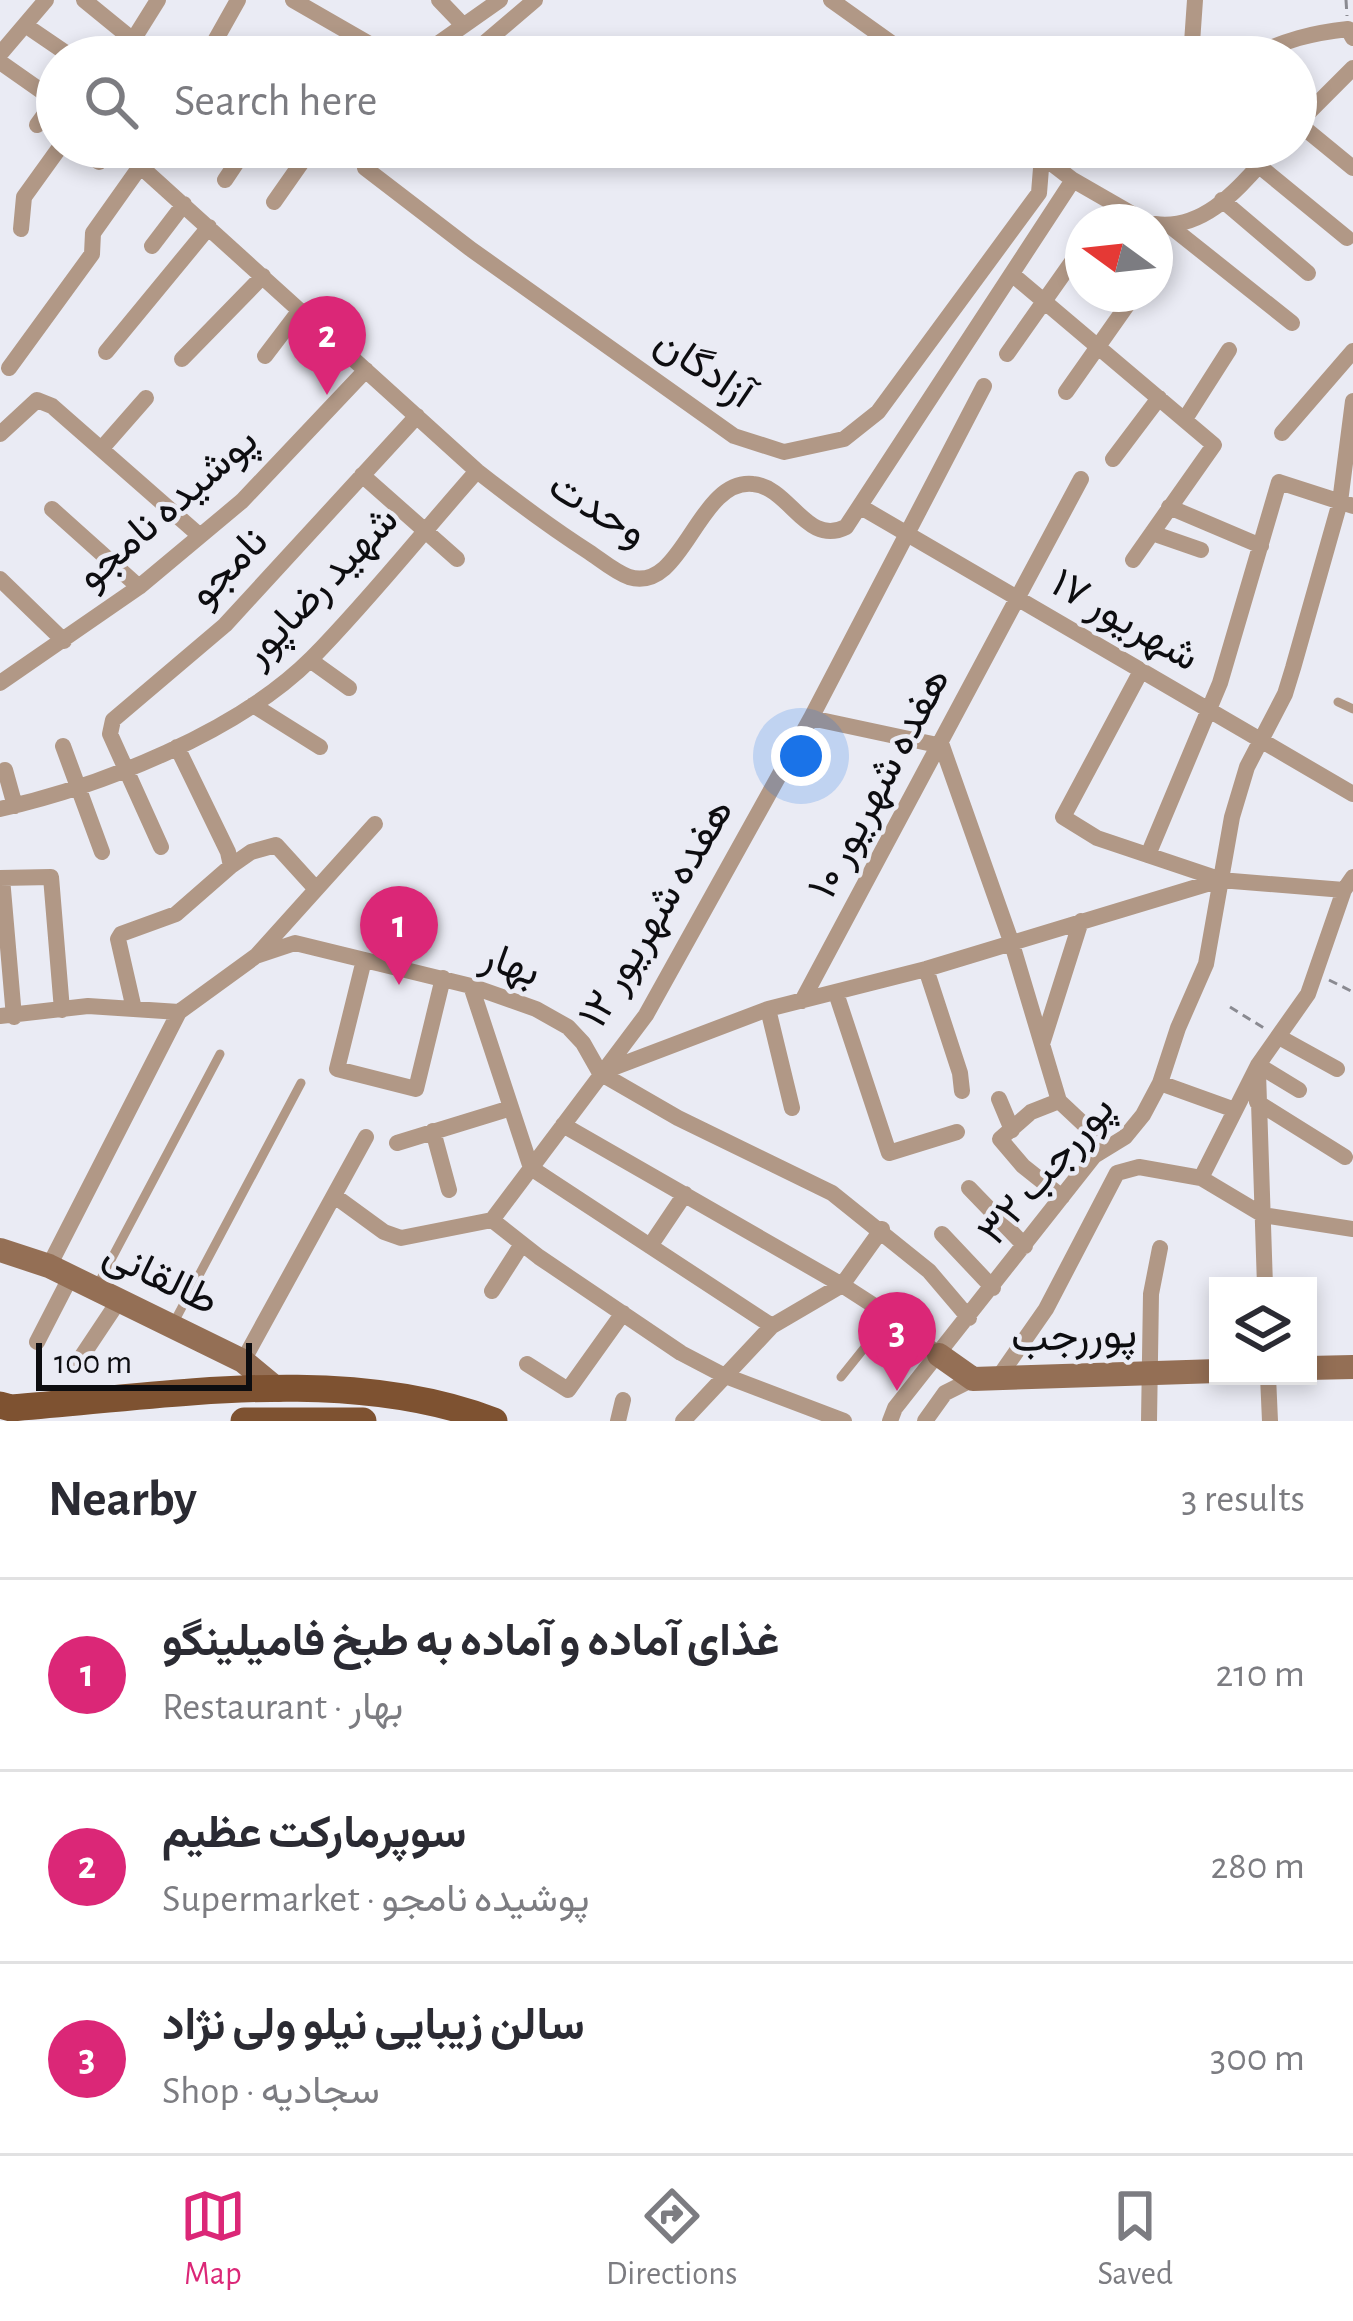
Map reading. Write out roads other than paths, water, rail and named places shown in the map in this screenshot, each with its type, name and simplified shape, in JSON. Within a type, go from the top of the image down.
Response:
[{"type":"main road","points":[[6,1411],[140,1410],[278,1390],[378,1392],[434,1402],[494,1421]]},
{"type":"main road","points":[[244,1421],[363,1421]]},
{"type":"street","points":[[36,86],[0,58],[46,0]]},
{"type":"street","points":[[84,0],[129,36]]},
{"type":"street","points":[[136,36],[158,0]]},
{"type":"street","points":[[218,36],[238,0]]},
{"type":"street","points":[[293,0],[356,36]]},
{"type":"street","points":[[439,0],[462,24]]},
{"type":"street","points":[[446,36],[500,0]]},
{"type":"street","points":[[493,36],[535,0]]},
{"type":"street","points":[[831,0],[882,36]]},
{"type":"street","points":[[1192,36],[1195,0]]},
{"type":"street","points":[[25,25],[41,36]]},
{"type":"street","points":[[1303,36],[1348,29],[1353,38]]},
{"type":"street","points":[[1317,104],[1353,68]]},
{"type":"street","points":[[1317,140],[1353,168]]},
{"type":"street","points":[[21,229],[24,197],[45,168]]},
{"type":"street","points":[[9,368],[92,254],[93,233],[141,168]]},
{"type":"street","name":"وحدت","points":[[144,168],[477,471],[537,519],[630,578],[652,576],[667,566],[715,501],[733,486],[753,484],[771,490],[819,532],[834,533],[845,527],[861,507]]},
{"type":"street","points":[[225,180],[233,168]]},
{"type":"street","points":[[274,202],[298,168]]},
{"type":"street","name":"آزادگان","points":[[365,168],[734,436],[784,452],[844,439],[878,412],[1039,193],[1037,168]]},
{"type":"street","points":[[1057,168],[1118,204]]},
{"type":"street","points":[[1173,224],[1193,223],[1255,168]]},
{"type":"street","points":[[1260,168],[1347,238]]},
{"type":"street","points":[[861,507],[1073,181]]},
{"type":"street","points":[[1222,200],[1308,273]]},
{"type":"street","points":[[152,246],[184,204]]},
{"type":"street","points":[[106,352],[209,227]]},
{"type":"street","points":[[1173,236],[1292,323]]},
{"type":"street","points":[[1007,354],[1065,271]]},
{"type":"street","points":[[1012,275],[1212,441],[1213,448],[1133,560]]},
{"type":"street","points":[[182,359],[263,276]]},
{"type":"street","points":[[266,356],[300,310]]},
{"type":"street","points":[[1066,392],[1122,312]]},
{"type":"street","points":[[1185,419],[1229,350]]},
{"type":"street","points":[[1282,433],[1353,351]]},
{"type":"street","name":"پوشیده نامجو","points":[[0,683],[139,587],[242,501],[366,370]]},
{"type":"street","name":"هفده شهریور ۱۲","points":[[491,1220],[646,1016],[811,718],[984,386]]},
{"type":"street","points":[[103,447],[146,398]]},
{"type":"street","points":[[1113,459],[1159,398]]},
{"type":"street","points":[[0,434],[38,400],[52,406],[199,535]]},
{"type":"street","name":"پوررجب ۳۲","points":[[890,1421],[895,1408],[1062,1197],[1107,1146],[1125,1137],[1143,1115],[1160,1083],[1206,964],[1232,817],[1259,740],[1285,694],[1346,504],[1353,401]]},
{"type":"street","name":"نامجو","points":[[125,768],[110,734],[113,720],[225,625],[417,416]]},
{"type":"street","name":"شهید رضاپور","points":[[8,808],[177,747],[253,705],[310,660],[477,471]]},
{"type":"street","points":[[362,475],[457,559]]},
{"type":"street","name":"هفده شهریور ۱۰","points":[[802,1001],[1081,479]]},
{"type":"street","points":[[1148,855],[1210,711],[1280,482],[1346,504]]},
{"type":"street","name":"۱۷ شهریور","points":[[861,507],[1353,794]]},
{"type":"street","points":[[1169,507],[1262,546]]},
{"type":"street","points":[[52,509],[139,587]]},
{"type":"street","points":[[1152,532],[1201,550]]},
{"type":"street","points":[[0,579],[64,641]]},
{"type":"street","points":[[310,660],[350,688]]},
{"type":"street","points":[[1141,670],[1063,817],[1097,838],[1220,880],[1349,884],[1317,974],[1258,1065],[1201,1178]]},
{"type":"street","points":[[253,705],[320,747]]},
{"type":"street","points":[[811,718],[941,746],[1012,944],[1059,1101],[1107,1146]]},
{"type":"street","points":[[63,746],[102,851]]},
{"type":"street","points":[[177,747],[229,852],[231,866]]},
{"type":"street","points":[[125,768],[161,847]]},
{"type":"street","points":[[5,770],[8,808]]},
{"type":"street","points":[[256,956],[375,824]]},
{"type":"street","points":[[134,1009],[118,939],[121,934],[176,914],[250,852],[276,845],[316,889]]},
{"type":"street","points":[[37,1342],[60,1271],[179,1012],[88,1006],[62,1010],[7,1016],[1,878],[51,878],[62,1010]]},
{"type":"street","points":[[600,1073],[768,1010],[926,969],[1220,880]]},
{"type":"street","points":[[1042,1045],[1082,921]]},
{"type":"street","name":"بهار","points":[[179,1012],[256,956],[295,943],[443,978],[536,1009],[568,1028],[600,1073]]},
{"type":"street","points":[[364,960],[337,1069],[416,1089],[443,978]]},
{"type":"street","points":[[926,969],[962,1091]]},
{"type":"street","points":[[471,986],[531,1168],[772,1326]]},
{"type":"street","points":[[836,994],[889,1153],[957,1132]]},
{"type":"street","points":[[768,1010],[792,1108]]},
{"type":"street","points":[[1279,1036],[1336,1069]]},
{"type":"street","points":[[1258,1065],[1299,1090]]},
{"type":"street","points":[[1258,1065],[1265,1277]]},
{"type":"street","points":[[600,1073],[679,1118],[832,1193],[929,1271],[969,1318]]},
{"type":"street","points":[[1160,1083],[1234,1110]]},
{"type":"street","points":[[999,1100],[1006,1134],[1023,1166],[1062,1197]]},
{"type":"street","points":[[1006,1134],[1031,1112],[1059,1101]]},
{"type":"street","points":[[1257,1102],[1346,1156]]},
{"type":"street","points":[[397,1143],[511,1108]]},
{"type":"street","points":[[563,1125],[842,1286],[939,1355]]},
{"type":"street","points":[[433,1131],[449,1190]]},
{"type":"street","points":[[243,1361],[366,1137]]},
{"type":"street","points":[[925,1421],[945,1393],[986,1378],[1046,1309],[1117,1173],[1139,1167],[1201,1178],[1263,1215],[1353,1229]]},
{"type":"street","points":[[969,1188],[1024,1246]]},
{"type":"street","points":[[650,1246],[685,1194]]},
{"type":"street","points":[[336,1197],[383,1232],[400,1238],[491,1220],[681,1353],[723,1375],[844,1421]]},
{"type":"street","points":[[685,1420],[772,1326],[842,1286],[882,1229]]},
{"type":"street","points":[[942,1234],[993,1288]]},
{"type":"street","points":[[492,1291],[522,1244]]},
{"type":"street","points":[[1149,1421],[1151,1294],[1160,1248]]},
{"type":"street","name":"طالقانی","points":[[0,1250],[60,1271],[243,1361],[278,1390]]},
{"type":"street","points":[[78,1362],[108,1294]]},
{"type":"street","points":[[527,1364],[568,1390],[623,1313]]},
{"type":"street","name":"پوررجب","points":[[939,1355],[986,1378],[1209,1371]]},
{"type":"street","points":[[1317,1368],[1353,1367]]},
{"type":"street","points":[[1268,1385],[1270,1421]]},
{"type":"street","points":[[618,1421],[623,1400]]},
{"type":"lane","points":[[1337,702],[1353,709]]},
{"type":"lane","points":[[108,1294],[220,1054]]},
{"type":"lane","points":[[172,1326],[302,1083]]},
{"type":"lane","points":[[841,1377],[890,1316]]},
{"type":"place","name":"سوپرمارکت عظیم","points":[[327,395]]},
{"type":"place","name":"غذای آماده و آماده به طبخ فامیلینگو","points":[[399,985]]},
{"type":"place","name":"سالن زیبایی نیلو ولی نژاد","points":[[897,1391]]}]
